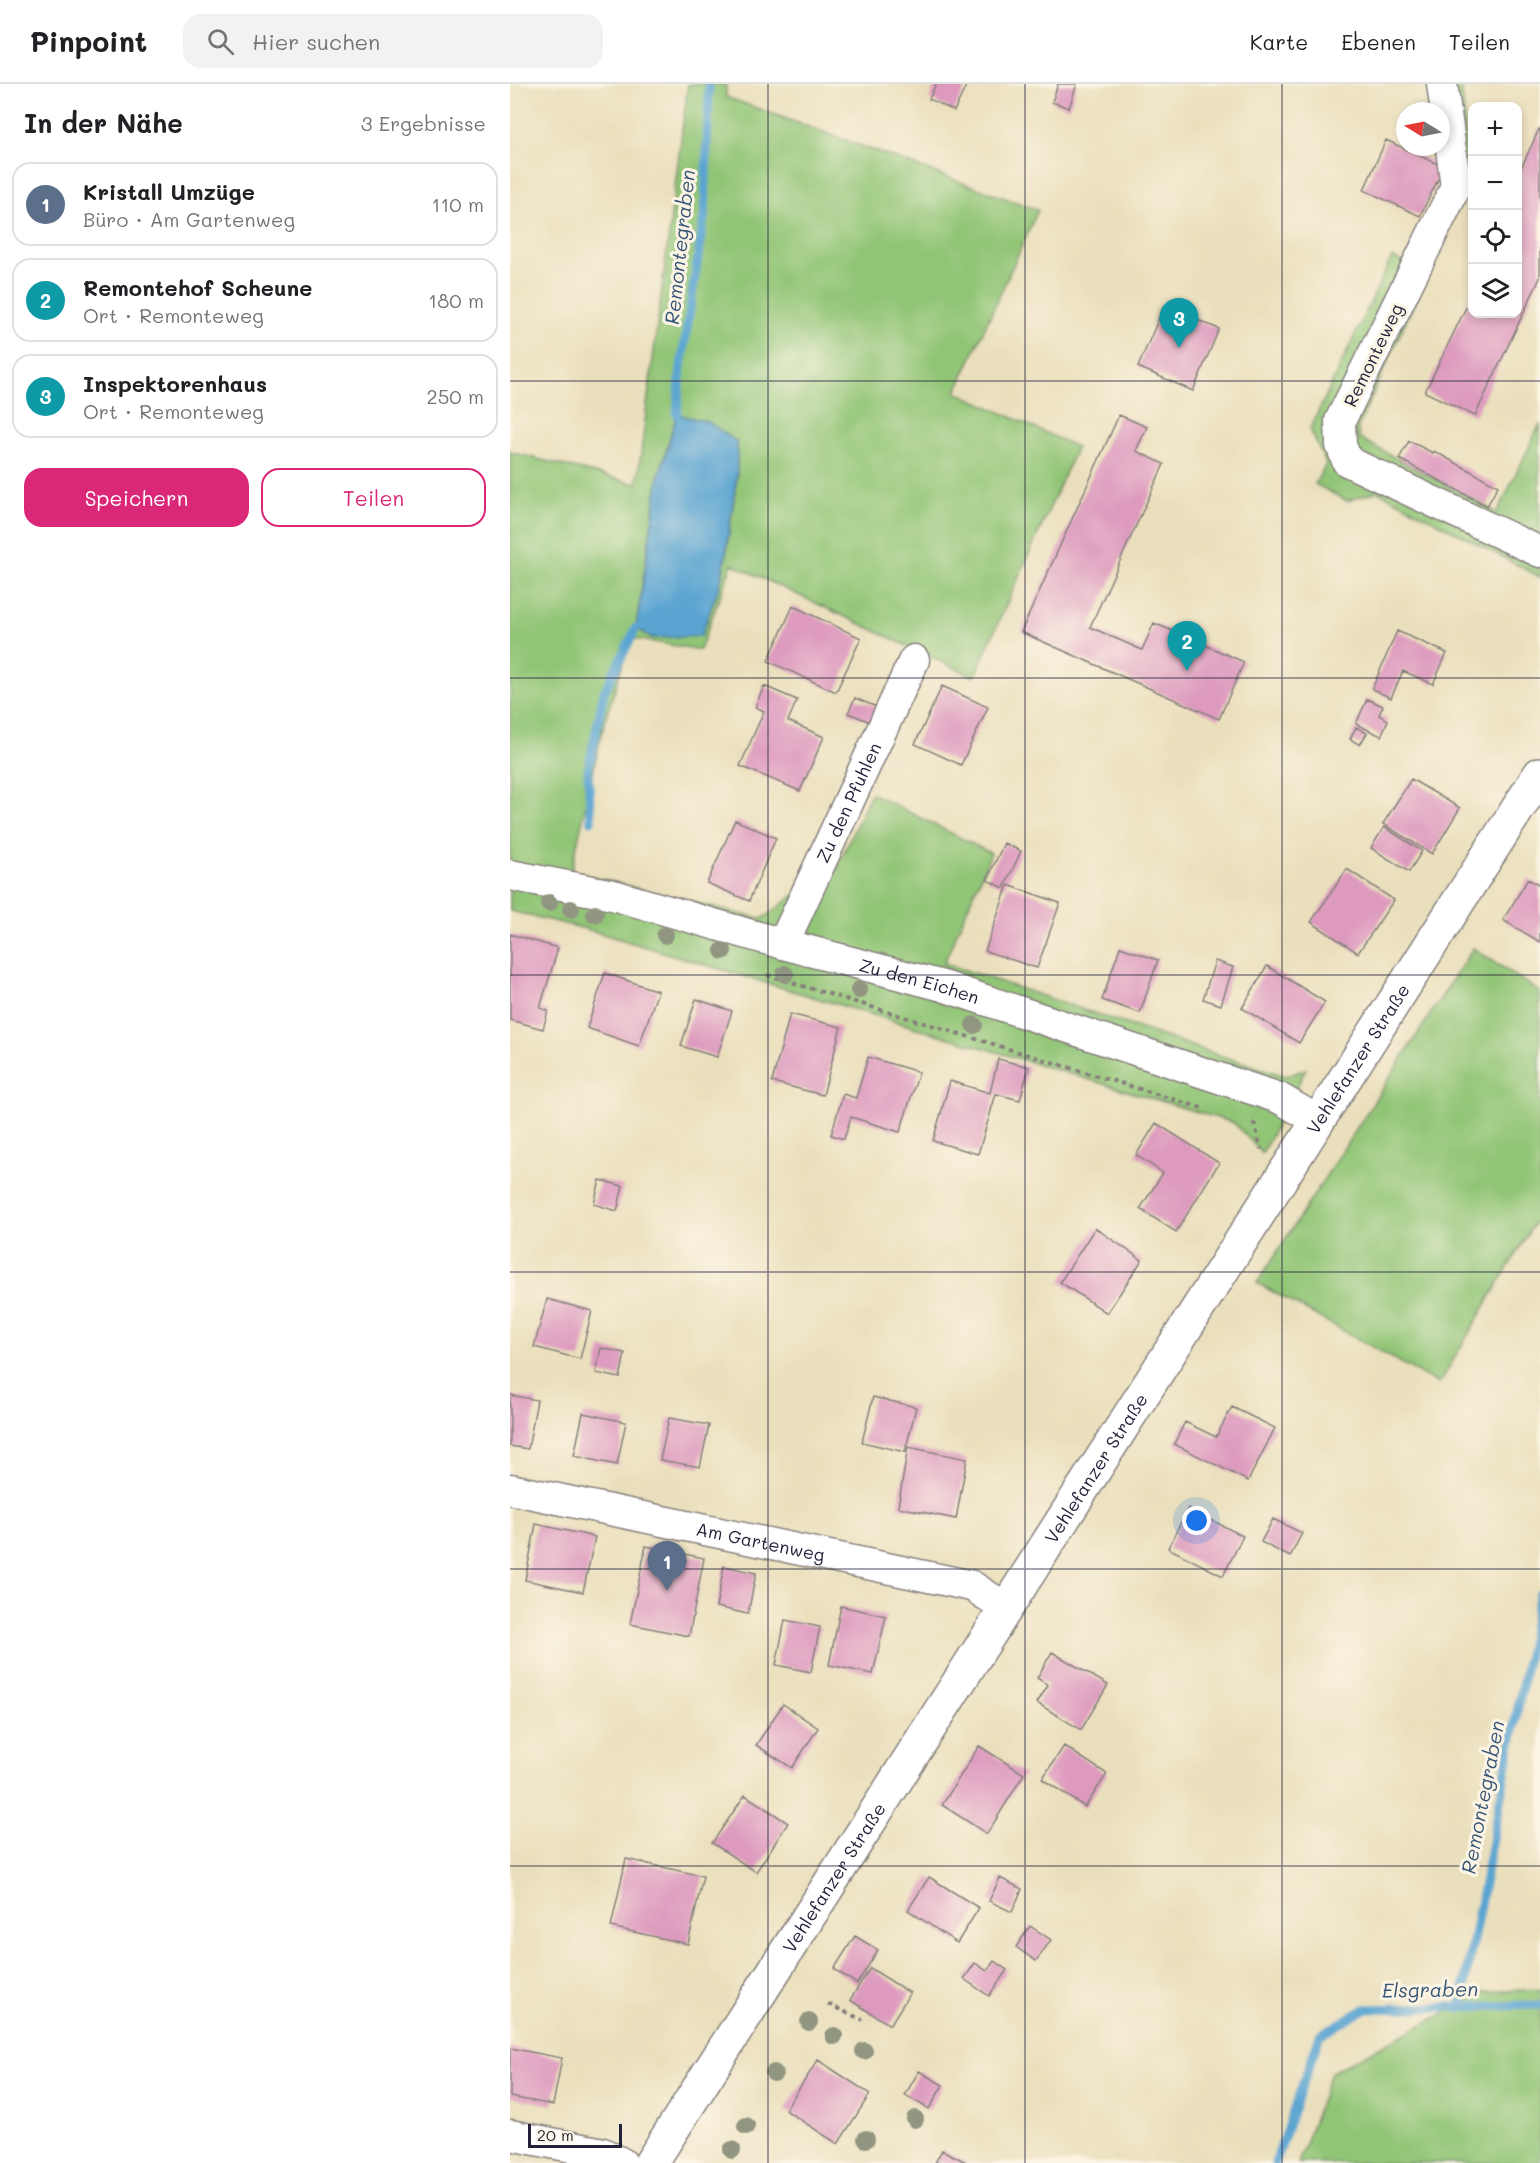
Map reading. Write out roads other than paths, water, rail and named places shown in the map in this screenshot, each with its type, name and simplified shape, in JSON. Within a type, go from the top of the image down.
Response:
[{"type":"street","name":"Remonteweg","points":[[1442,84],[1456,186],[1340,421],[1341,445],[1347,461],[1540,552]]},
{"type":"street","name":"Zu den Pfuhlen","points":[[783,944],[914,660]]},
{"type":"street","name":"Vehlefanzer Straße","points":[[651,2163],[1540,774]]},
{"type":"street","name":"Zu den Eichen","points":[[510,874],[613,895],[783,944],[943,986],[1279,1098],[1317,1120]]},
{"type":"street","name":"Am Gartenweg","points":[[510,1489],[972,1586],[1006,1608]]},
{"type":"street","points":[[510,2134],[603,2153],[622,2163]]},
{"type":"water","points":[[677,414],[708,422],[737,442],[737,475],[725,561],[719,587],[701,636],[652,638],[636,628],[659,476]]},
{"type":"waterway","name":"Remontegraben","points":[[677,414],[681,367],[705,211],[709,84]]},
{"type":"waterway","name":"Remontegraben","points":[[591,821],[588,771],[604,692],[636,628]]},
{"type":"waterway","name":"Remontegraben","points":[[1460,2008],[1540,1593]]},
{"type":"waterway","name":"Elsgraben","points":[[1275,2163],[1320,2035],[1365,2009],[1540,2005]]},
{"type":"place","name":"Inspektorenhaus","points":[[1179,348]]},
{"type":"place","name":"Remontehof Scheune","points":[[1187,671]]},
{"type":"place","name":"Kristall Umzüge","points":[[667,1591]]}]
